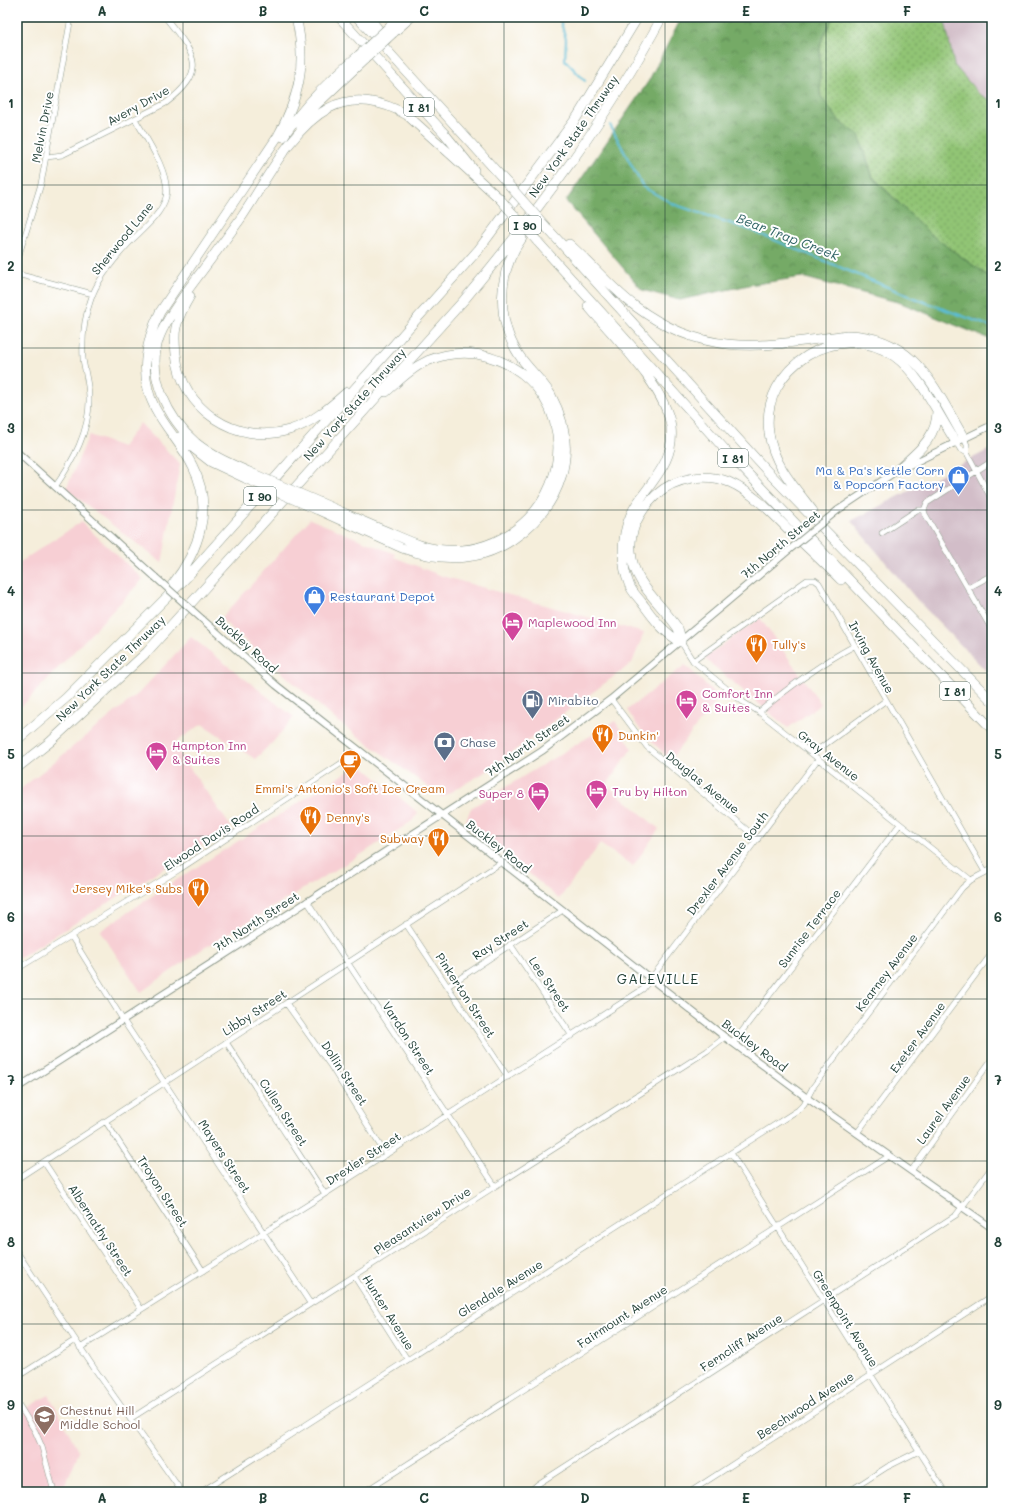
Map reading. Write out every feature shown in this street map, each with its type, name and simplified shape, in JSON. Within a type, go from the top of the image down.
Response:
[{"type":"highway","points":[[141,624],[185,568],[196,546],[202,522],[203,504],[200,485],[194,467],[155,408],[146,375],[146,355],[153,328],[160,312],[278,136],[289,116],[300,82],[302,60],[301,37],[296,17]]},
{"type":"highway","name":"I 81","points":[[338,17],[444,134],[498,198],[729,454],[918,653],[992,728]]},
{"type":"highway","name":"I 81","points":[[357,17],[768,472],[992,701]]},
{"type":"highway","points":[[369,17],[420,87]]},
{"type":"highway","points":[[391,30],[400,17]]},
{"type":"highway","points":[[270,174],[297,128],[314,106],[391,30],[411,17]]},
{"type":"highway","name":"New York State Thruway","points":[[17,740],[66,698],[187,577],[484,243],[577,118],[638,17]]},
{"type":"highway","name":"New York State Thruway","points":[[17,768],[61,732],[146,652],[464,300],[513,241],[573,161],[617,97],[662,17]]},
{"type":"highway","points":[[258,166],[278,144],[312,98],[362,57]]},
{"type":"highway","points":[[248,476],[209,452],[185,432],[166,406],[160,391],[156,372],[156,353],[159,339],[165,325],[241,218],[293,140],[314,117],[343,103],[372,102],[388,105],[406,115],[498,198]]},
{"type":"highway","points":[[317,506],[402,548],[423,555],[443,558],[478,556],[493,551],[523,533],[545,511],[561,480],[565,460],[563,426],[558,410],[550,394],[519,356],[512,343],[505,325],[501,302],[508,267],[516,246],[552,195],[573,161]]},
{"type":"highway","points":[[547,228],[584,257],[604,278],[635,306],[659,322],[694,338],[709,342],[744,346],[770,345],[847,335],[860,335],[890,344],[905,353],[922,371],[964,438]]},
{"type":"highway","points":[[215,253],[182,311],[176,328],[174,341],[176,361],[181,377],[190,394],[207,414],[222,424],[240,431],[258,434],[289,430],[302,425],[324,411],[376,366]]},
{"type":"highway","points":[[554,259],[566,280],[660,394],[669,413],[672,429],[669,453],[658,477],[632,512],[626,529],[623,559],[625,571],[632,590],[668,635],[681,642]]},
{"type":"highway","points":[[841,547],[781,468],[774,452],[768,421],[770,406],[781,380],[797,362],[809,353],[828,345],[848,342],[870,345],[895,357],[908,368],[956,442]]},
{"type":"highway","points":[[162,420],[200,455],[222,468],[248,476],[317,506],[430,548],[458,550],[476,548],[491,544],[507,536],[520,526],[540,505],[554,478],[558,461],[558,443],[556,425],[550,410],[541,393],[529,380],[516,369],[500,361],[471,354],[455,354],[426,362],[410,371],[361,414]]},
{"type":"highway","points":[[895,472],[931,437],[937,420],[937,411]]},
{"type":"highway","points":[[681,642],[678,628],[644,588],[637,574],[631,550],[633,532],[641,513],[648,502],[658,493],[677,481],[707,478],[730,482],[754,498],[918,653]]},
{"type":"street","name":"Melvin Drive","points":[[17,261],[29,228],[47,157],[71,17]]},
{"type":"street","name":"Avery Drive","points":[[47,157],[62,155],[166,103],[182,92],[189,82],[192,74],[192,55],[186,44],[165,17]]},
{"type":"street","name":"Sherwood Lane","points":[[55,487],[76,454],[86,422],[89,398],[83,344],[85,320],[93,294],[116,258],[162,208],[166,198],[166,182],[160,165],[135,119]]},
{"type":"street","points":[[17,274],[93,294]]},
{"type":"street","name":"7th North Street","points":[[17,1088],[542,751],[611,699],[838,510],[895,472],[992,425]]},
{"type":"street","points":[[964,438],[967,445],[967,453],[992,500]]},
{"type":"street","points":[[956,442],[960,449],[967,453]]},
{"type":"street","name":"Buckley Road","points":[[17,452],[276,685],[725,1037],[807,1098],[992,1228]]},
{"type":"street","points":[[992,461],[927,503],[924,510],[992,630]]},
{"type":"street","points":[[882,533],[917,510],[924,510]]},
{"type":"street","points":[[968,588],[992,575]]},
{"type":"street","name":"Irving Avenue","points":[[693,660],[810,579],[818,583],[984,872]]},
{"type":"street","name":"Gray Avenue","points":[[681,642],[693,660],[742,702],[759,712],[970,880]]},
{"type":"street","points":[[759,712],[776,698],[833,658],[854,646]]},
{"type":"street","name":"Douglas Avenue","points":[[611,699],[647,747],[660,760],[758,839]]},
{"type":"street","points":[[812,754],[885,701]]},
{"type":"street","name":"Elwood Davis Road","points":[[17,969],[180,869],[360,751]]},
{"type":"street","name":"Drexler Avenue South","points":[[652,979],[818,759]]},
{"type":"street","name":"Sunrise Terrace","points":[[734,1043],[900,824]]},
{"type":"street","name":"Libby Street","points":[[17,1179],[502,862]]},
{"type":"street","name":"Kearney Avenue","points":[[807,1098],[813,1087],[862,1021],[970,880],[992,869]]},
{"type":"street","name":"Vardon Street","points":[[307,901],[495,1186]]},
{"type":"street","name":"Ray Street","points":[[448,986],[563,910]]},
{"type":"street","name":"Pinkerton Street","points":[[406,924],[508,1077]]},
{"type":"street","points":[[71,936],[123,1020]]},
{"type":"street","name":"Lee Street","points":[[510,944],[572,1036]]},
{"type":"street","name":"Exeter Avenue","points":[[857,1133],[992,953]]},
{"type":"street","name":"Drexler Street","points":[[80,1348],[386,1156],[643,989],[652,979]]},
{"type":"street","name":"Dollin Street","points":[[286,1003],[330,1065],[386,1156]]},
{"type":"street","name":"Mayers Street","points":[[123,1020],[310,1303]]},
{"type":"street","name":"Pleasantview Drive","points":[[130,1419],[707,1051],[725,1037]]},
{"type":"street","name":"Cullen Street","points":[[226,1042],[325,1194]]},
{"type":"street","name":"Laurel Avenue","points":[[911,1171],[992,1059]]},
{"type":"street","name":"Glendale Avenue","points":[[201,1492],[798,1110],[807,1098]]},
{"type":"street","name":"Troyon Street","points":[[106,1122],[203,1271]]},
{"type":"street","name":"Greenpoint Avenue","points":[[731,1153],[945,1492]]},
{"type":"street","name":"Fairmount Avenue","points":[[364,1492],[889,1156]]},
{"type":"street","name":"Albernathy Street","points":[[44,1162],[141,1309]]},
{"type":"street","name":"Ferncliff Avenue","points":[[529,1492],[545,1480],[956,1215],[992,1167]]},
{"type":"street","points":[[17,1252],[80,1348],[182,1492]]},
{"type":"street","name":"Hunter Avenue","points":[[354,1276],[406,1360]]},
{"type":"street","name":"Beechwood Avenue","points":[[690,1492],[992,1296]]},
{"type":"street","points":[[17,1376],[75,1340]]},
{"type":"street","points":[[17,1402],[42,1447],[54,1492]]},
{"type":"street","points":[[848,1492],[887,1467],[919,1451]]},
{"type":"shaded area","points":[[944,17],[992,17],[992,101],[980,94],[953,65]]},
{"type":"shaded area","points":[[140,423],[180,464],[162,563],[66,489],[89,435],[122,447]]},
{"type":"shaded area","points":[[992,448],[992,677],[918,601],[851,521]]},
{"type":"shaded area","points":[[310,519],[395,554],[394,557],[442,576],[644,633],[632,663],[487,771],[442,797],[337,721],[221,619]]},
{"type":"shaded area","points":[[81,522],[143,579],[21,707],[17,700],[17,564]]},
{"type":"shaded area","points":[[760,618],[821,704],[788,728],[704,658]]},
{"type":"shaded area","points":[[191,637],[294,717],[273,742],[255,759],[202,724],[173,744],[231,827],[17,959],[17,792],[138,694]]},
{"type":"shaded area","points":[[685,665],[719,697],[670,760],[639,728],[627,710]]},
{"type":"shaded area","points":[[615,721],[632,748],[607,785],[659,829],[633,866],[600,844],[559,899],[466,820],[471,808]]},
{"type":"shaded area","points":[[360,764],[418,813],[412,821],[362,854],[204,948],[141,992],[100,931],[164,888]]},
{"type":"shaded area","name":"Chestnut Hill Middle School","points":[[49,1395],[79,1452],[62,1492],[17,1492],[17,1413]]},
{"type":"green space","points":[[682,17],[833,17],[820,45],[820,95],[840,122],[859,135],[873,178],[930,234],[992,279],[992,340],[901,303],[802,277],[749,285],[680,300],[642,290],[566,201],[648,82]]},
{"type":"green space","points":[[833,17],[944,17],[954,65],[979,94],[992,101],[992,279],[930,234],[873,177],[859,135],[840,122],[820,95],[820,45]]},
{"type":"waterway","name":"Bear Trap Creek","points":[[559,17],[566,39],[565,60],[585,81]]},
{"type":"waterway","name":"Bear Trap Creek","points":[[610,125],[643,187],[673,204],[750,230],[914,298],[992,327]]},
{"type":"place","name":"Ma & Pa's Kettle Corn & Popcorn Factory","points":[[959,496]]},
{"type":"place","name":"Restaurant Depot","points":[[315,616]]},
{"type":"place","name":"Maplewood Inn","points":[[512,642]]},
{"type":"place","name":"Tully's","points":[[756,664]]},
{"type":"place","name":"Mirabito","points":[[533,720]]},
{"type":"place","name":"Comfort Inn & Suites","points":[[686,720]]},
{"type":"place","name":"Dunkin'","points":[[603,754]]},
{"type":"place","name":"Chase","points":[[445,762]]},
{"type":"place","name":"Hampton Inn & Suites","points":[[156,772]]},
{"type":"place","name":"Emmi's Antonio's Soft Ice Cream","points":[[350,780]]},
{"type":"place","name":"Tru by Hilton","points":[[597,810]]},
{"type":"place","name":"Super 8","points":[[539,812]]},
{"type":"place","name":"Denny's","points":[[311,836]]},
{"type":"place","name":"Subway","points":[[439,858]]},
{"type":"place","name":"Jersey Mike's Subs","points":[[198,908]]},
{"type":"place","name":"Chestnut Hill Middle School","points":[[44,1436]]},
{"type":"district","name":"GALEVILLE","points":[[658,978]]}]
